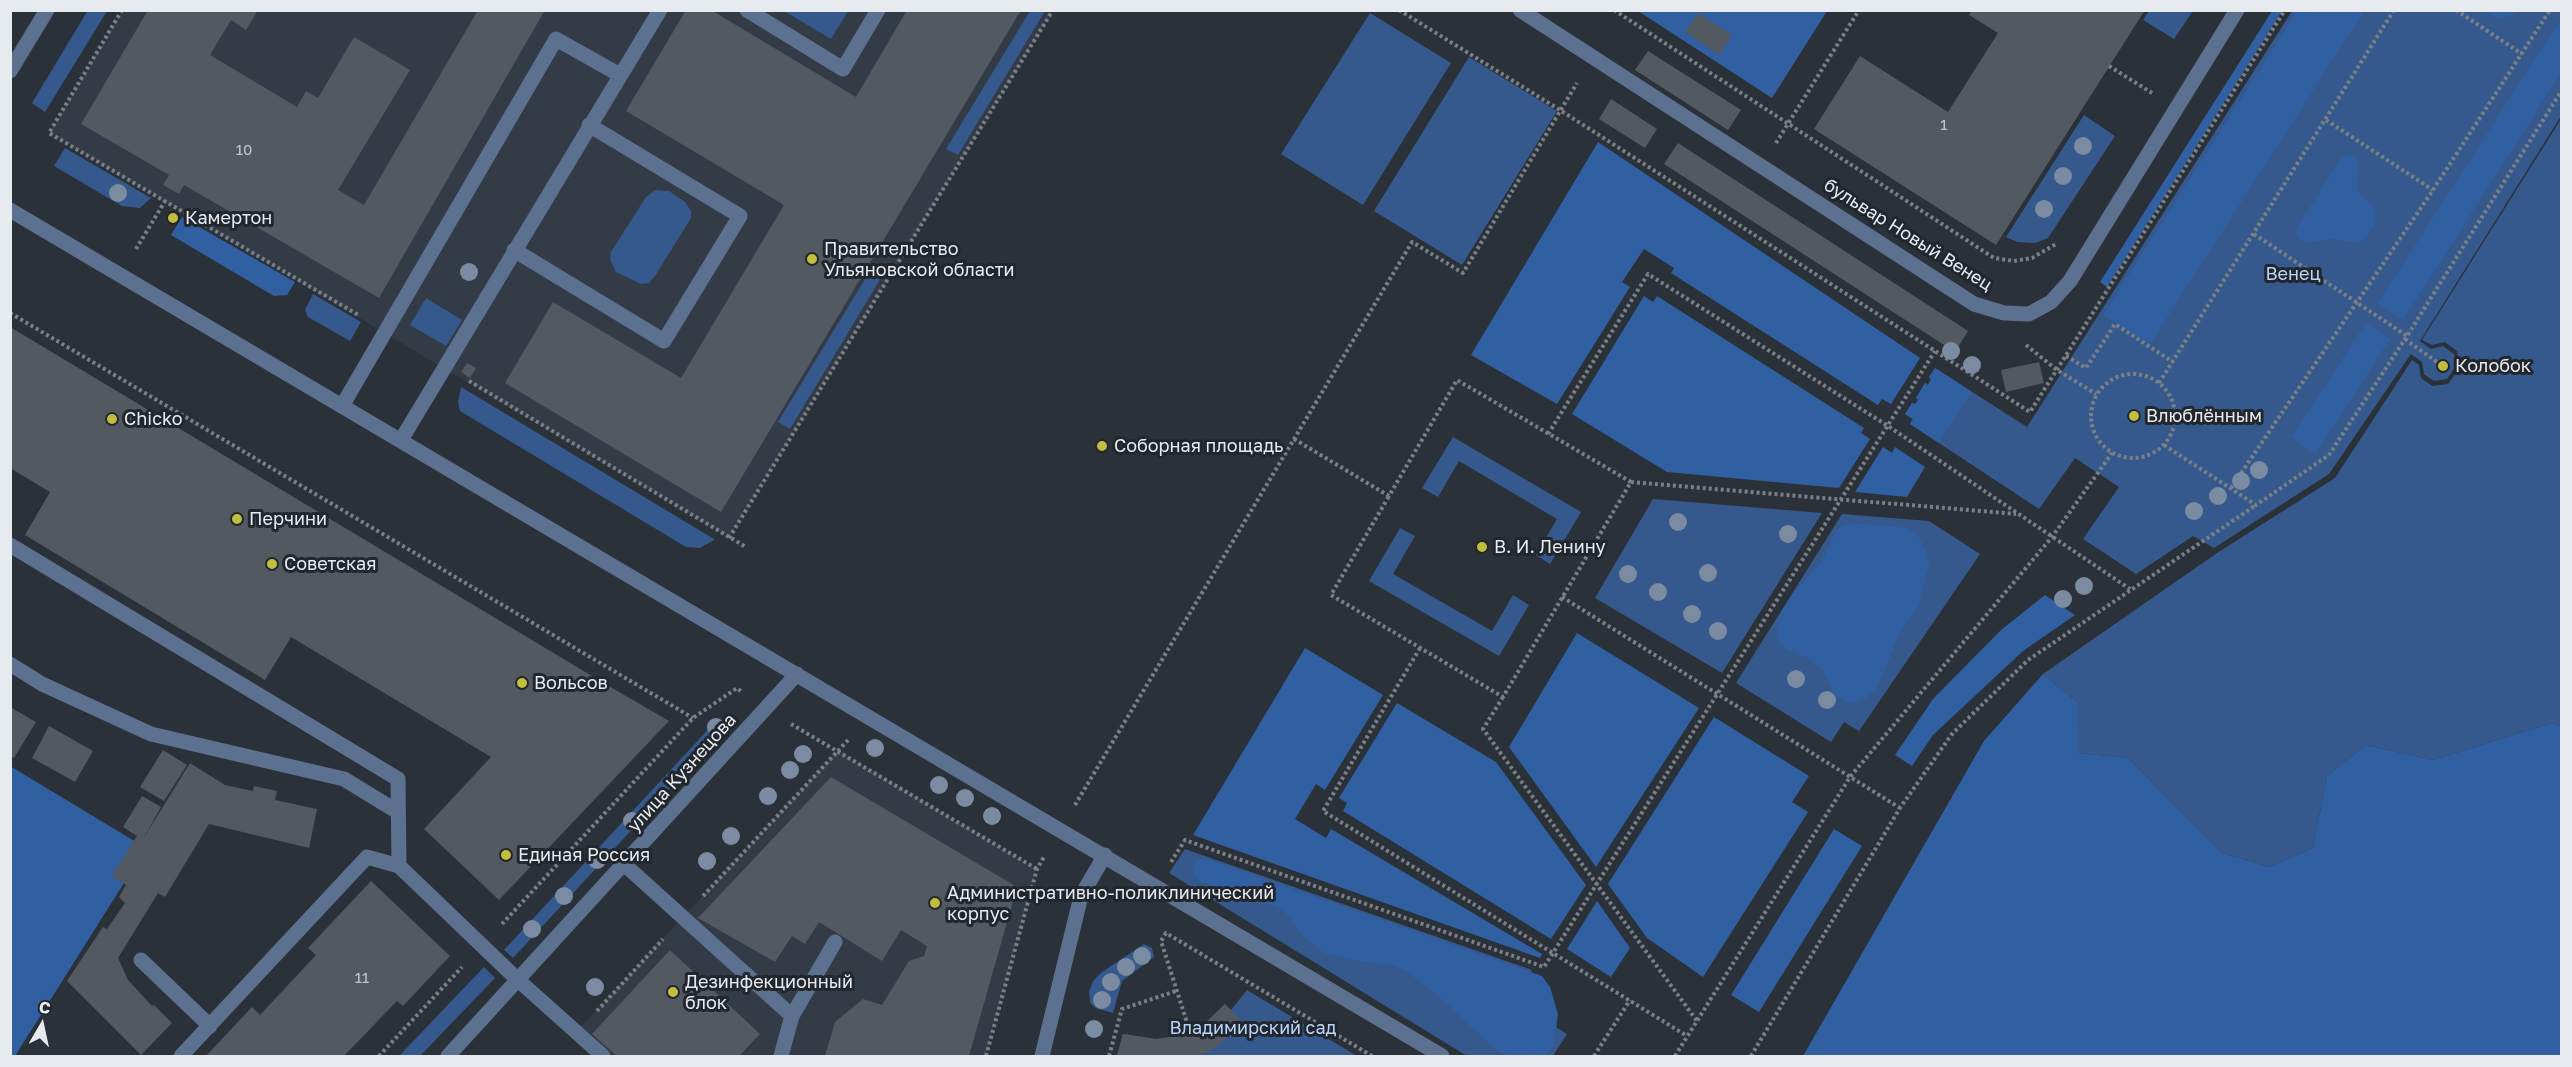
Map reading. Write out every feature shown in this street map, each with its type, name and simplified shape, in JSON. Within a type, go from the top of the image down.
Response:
[{"type":"street","points":[[10,71],[47,10]]},
{"type":"street","points":[[401,440],[660,10]]},
{"type":"street","points":[[747,10],[843,69],[878,10]]},
{"type":"street","name":"бульвар Новый Венец","points":[[1520,10],[1974,304],[2004,313],[2029,314],[2051,302],[2070,281],[2237,10]]},
{"type":"street","points":[[342,406],[556,39],[620,75]]},
{"type":"street","points":[[514,250],[664,340],[740,216],[589,125]]},
{"type":"street","points":[[10,210],[1442,1056]]},
{"type":"street","points":[[10,545],[398,778],[399,866]]},
{"type":"street","points":[[10,664],[42,684],[151,734],[344,779],[398,812]]},
{"type":"street","name":"улица Кузнецова","points":[[448,1056],[625,865],[797,674]]},
{"type":"street","points":[[1042,1056],[1082,896],[1105,855]]},
{"type":"street","points":[[181,1056],[368,857],[399,866],[518,980],[603,1056]]},
{"type":"street","points":[[625,865],[792,1016]]},
{"type":"street","points":[[780,1056],[792,1016],[835,942]]},
{"type":"street","points":[[141,960],[210,1026]]},
{"type":"path","points":[[49,133],[122,10]]},
{"type":"path","points":[[746,547],[729,538],[1053,10]]},
{"type":"path","points":[[1399,10],[2030,412],[2285,10]]},
{"type":"path","points":[[1614,10],[1994,258],[2014,261],[2032,258],[2044,253],[2062,237]]},
{"type":"path","points":[[1761,166],[1859,10]]},
{"type":"path","points":[[2159,383],[2394,10]]},
{"type":"path","points":[[2456,10],[2522,54]]},
{"type":"path","points":[[2231,488],[2433,190],[2550,10]]},
{"type":"path","points":[[1061,830],[1412,242],[1463,273],[1592,56]]},
{"type":"path","points":[[2109,66],[2157,97]]},
{"type":"path","points":[[1751,1056],[1900,808],[1952,734],[2028,660],[2329,455],[2406,338],[2562,90]]},
{"type":"path","points":[[2326,120],[2433,190]]},
{"type":"path","points":[[120,275],[165,201]]},
{"type":"path","points":[[2254,234],[2357,302],[2437,362]]},
{"type":"path","points":[[1548,434],[1648,274],[1888,426],[2130,589]]},
{"type":"path","points":[[10,313],[693,718]]},
{"type":"path","points":[[2066,356],[2086,368],[2115,324],[2173,362]]},
{"type":"path","points":[[1156,886],[1185,840],[1544,967],[1935,351]]},
{"type":"path","points":[[2057,370],[2096,394]]},
{"type":"path","points":[[2133,373],[2146,376],[2159,383],[2168,393],[2174,405],[2175,419],[2172,433],[2164,445],[2153,453],[2139,458],[2112,453],[2101,444],[2093,432],[2090,419],[2091,405],[2096,394],[2107,382],[2133,373]]},
{"type":"path","points":[[1503,697],[1330,595],[1457,380],[1631,482],[2018,514]]},
{"type":"path","points":[[1294,439],[1389,496]]},
{"type":"path","points":[[2164,445],[2256,505]]},
{"type":"path","points":[[1675,1056],[1850,777],[2052,537],[2112,453]]},
{"type":"path","points":[[1631,482],[1483,729],[1697,1021]]},
{"type":"path","points":[[1562,597],[1900,808]]},
{"type":"path","points":[[1420,648],[1323,811],[1687,1036]]},
{"type":"path","points":[[379,1056],[693,718],[737,688],[766,709],[1037,869],[986,1056]]},
{"type":"path","points":[[596,1011],[838,750]]},
{"type":"path","points":[[1190,1032],[1161,941],[1166,933],[1372,1056]]},
{"type":"path","points":[[1109,1056],[1122,1009],[1176,991]]},
{"type":"path","points":[[1594,1056],[1630,1000]]},
{"type":"shaded area","points":[[122,11],[1053,11],[729,538],[49,133]]},
{"type":"shaded area","points":[[1638,11],[1827,11],[1772,98]]},
{"type":"shaded area","points":[[2272,11],[2282,11],[2107,287],[2100,282]]},
{"type":"shaded area","points":[[2297,11],[2364,11],[2150,344],[2103,315]]},
{"type":"shaded area","points":[[2484,11],[2521,11],[2504,18],[2497,18]]},
{"type":"shaded area","points":[[2561,19],[2561,73],[2403,320],[2378,303]]},
{"type":"shaded area","points":[[1598,142],[1920,358],[1891,404],[1882,399],[1878,405],[1671,273],[1674,268],[1644,249],[1622,282],[1630,287],[1557,404],[1471,355]]},
{"type":"shaded area","points":[[2347,154],[2354,157],[2358,163],[2357,191],[2373,207],[2376,218],[2374,225],[2366,237],[2358,243],[2333,239],[2308,242],[2300,239],[2296,233],[2299,224],[2342,158]]},
{"type":"shaded area","points":[[182,217],[295,282],[287,295],[274,296],[171,235]]},
{"type":"shaded area","points":[[1644,296],[1653,302],[1657,296],[1864,428],[1861,433],[1870,439],[1839,488],[1667,472],[1572,414]]},
{"type":"shaded area","points":[[2366,323],[2390,339],[2315,454],[2291,437]]},
{"type":"shaded area","points":[[1935,368],[1972,392],[1939,443],[1910,424],[1913,419],[1905,414],[1912,403],[1915,404],[1918,400],[1916,398],[1925,383],[1928,385],[1931,379],[1929,377]]},
{"type":"shaded area","points":[[1883,447],[1892,453],[1895,447],[1925,467],[1907,497],[1855,492]]},
{"type":"shaded area","points":[[1852,523],[1908,528],[1918,536],[1927,553],[1929,565],[1918,606],[1899,635],[1876,689],[1865,699],[1850,704],[1834,694],[1823,670],[1808,658],[1786,649],[1779,643],[1777,623],[1793,594],[1822,561],[1836,531]]},
{"type":"shaded area","points":[[2045,595],[2075,615],[2023,651],[1933,735],[1912,766],[1895,755],[1933,699],[2001,630]]},
{"type":"shaded area","points":[[1577,633],[1699,708],[1596,867],[1509,747]]},
{"type":"shaded area","points":[[1305,648],[1383,695],[1325,790],[1316,784],[1295,819],[1326,838],[1331,829],[1542,954],[1540,958],[1193,835]]},
{"type":"shaded area","points":[[2043,674],[2077,702],[2078,753],[2128,758],[2222,853],[2269,867],[2313,848],[2327,776],[2366,745],[2433,760],[2552,723],[2561,726],[2561,1056],[1803,1056],[1984,741]]},
{"type":"shaded area","points":[[1397,703],[1496,762],[1586,885],[1551,939],[1343,811],[1347,803],[1339,798]]},
{"type":"shaded area","points":[[1714,717],[1809,776],[1792,802],[1808,812],[1703,977],[1647,938],[1608,884]]},
{"type":"shaded area","points":[[838,750],[1037,869],[986,1056],[611,1056],[580,1028]]},
{"type":"shaded area","points":[[10,766],[146,848],[15,1056],[10,1056]]},
{"type":"shaded area","points":[[1834,829],[1862,846],[1759,1012],[1731,995]]},
{"type":"shaded area","points":[[1207,859],[1542,976],[1550,987],[1558,1014],[1554,1045],[1545,1056],[1506,1056],[1432,990],[1404,970],[1390,965],[1324,953],[1301,934],[1283,909],[1217,889],[1199,880],[1193,874],[1193,866],[1199,860]]},
{"type":"shaded area","points":[[1597,901],[1630,948],[1611,977],[1567,949]]},
{"type":"green space","points":[[88,10],[107,11],[45,112],[32,103]]},
{"type":"green space","points":[[784,11],[848,11],[831,39]]},
{"type":"green space","points":[[1030,11],[1045,11],[958,155],[946,149]]},
{"type":"green space","points":[[2149,11],[2193,11],[2174,39],[2143,20]]},
{"type":"green space","name":"Венец","points":[[2292,11],[2561,11],[2561,116],[2420,341],[2431,349],[2443,346],[2454,354],[2456,366],[2447,379],[2434,381],[2424,374],[2422,362],[2411,354],[2329,474],[2214,548],[2193,536],[2136,574],[2083,539],[2119,487],[2075,458],[2039,509],[1910,424],[1913,419],[1905,414],[1912,403],[1915,404],[1918,400],[1916,398],[1925,383],[1928,385],[1931,379],[1929,377],[1935,368],[2027,427]]},
{"type":"green space","points":[[1370,13],[1451,63],[1363,205],[1281,154]]},
{"type":"green space","points":[[1469,57],[1557,111],[1462,265],[1374,211]]},
{"type":"green space","points":[[2084,115],[2115,136],[2048,238],[2035,243],[2017,242],[2006,237]]},
{"type":"green space","points":[[2561,119],[2561,726],[2552,723],[2433,760],[2366,745],[2327,776],[2313,848],[2269,867],[2222,853],[2128,758],[2077,753],[2077,702],[2043,674],[2217,553],[2335,478],[2412,360],[2419,365],[2421,378],[2432,386],[2448,384],[2460,368],[2457,351],[2445,342],[2432,345],[2422,340]]},
{"type":"green space","points":[[65,148],[151,198],[140,208],[122,206],[54,166]]},
{"type":"green space","points":[[655,190],[669,191],[685,202],[691,211],[691,218],[655,276],[649,283],[641,284],[616,272],[610,259],[611,252],[646,197]]},
{"type":"green space","points":[[870,271],[881,278],[790,429],[778,422]]},
{"type":"green space","points":[[313,294],[361,322],[350,341],[308,317],[305,310]]},
{"type":"green space","points":[[426,298],[462,320],[446,346],[410,325]]},
{"type":"green space","points":[[461,387],[714,540],[700,548],[686,547],[460,411],[458,402]]},
{"type":"green space","points":[[1453,437],[1581,512],[1550,564],[1536,555],[1557,519],[1459,461],[1438,497],[1422,488]]},
{"type":"green space","points":[[1653,499],[1822,513],[1722,673],[1595,598]]},
{"type":"green space","points":[[1842,514],[1929,521],[1980,554],[1859,731],[1844,722],[1831,742],[1736,683]]},
{"type":"green space","points":[[1400,528],[1415,536],[1393,574],[1492,631],[1513,595],[1529,605],[1499,656],[1369,581]]},
{"type":"green space","points":[[716,721],[725,729],[513,958],[504,950]]},
{"type":"green space","points":[[1185,849],[1532,970],[1513,1000],[1567,1034],[1553,1056],[1467,1056],[1169,873]]},
{"type":"green space","points":[[1144,944],[1152,948],[1154,957],[1122,981],[1113,1013],[1095,1008],[1090,1002],[1089,992],[1093,981],[1102,972]]},
{"type":"green space","points":[[484,967],[495,978],[420,1056],[399,1056]]},
{"type":"green space","name":"Владимирский сад","points":[[1247,990],[1357,1056],[1117,1056],[1123,1034],[1156,1039],[1186,1035],[1202,1026],[1225,1004],[1231,1010]]},
{"type":"building","points":[[148,10],[258,10],[246,30],[231,20],[210,55],[297,107],[306,91],[318,98],[354,37],[410,70],[338,190],[364,205],[478,10],[545,10],[379,298],[184,185],[179,194],[163,185],[169,175],[81,124]]},
{"type":"building","name":"Правительство Ульяновской области","points":[[686,10],[711,10],[856,97],[907,10],[1021,10],[721,512],[505,383],[553,302],[681,378],[784,205],[626,111]]},
{"type":"building","points":[[1972,10],[2145,10],[1996,245],[1814,129],[1860,56],[1948,112],[1998,33],[1969,15]]},
{"type":"building","points":[[1698,13],[1732,35],[1719,55],[1685,32]]},
{"type":"building","points":[[1648,51],[1741,110],[1728,130],[1635,70]]},
{"type":"building","points":[[1611,99],[1657,129],[1645,148],[1599,119]]},
{"type":"building","points":[[1678,143],[1968,331],[1955,352],[1664,164]]},
{"type":"building","name":"Советская","points":[[10,327],[669,721],[499,900],[424,829],[491,757],[291,637],[265,680],[25,535],[50,492],[10,468]]},
{"type":"building","points":[[2039,362],[2044,383],[2006,392],[2001,370]]},
{"type":"building","points":[[467,363],[476,368],[470,378],[461,372]]},
{"type":"building","points":[[10,707],[36,722],[14,758],[10,756]]},
{"type":"building","points":[[49,726],[93,751],[75,782],[32,758]]},
{"type":"building","points":[[163,750],[187,765],[164,801],[140,787]]},
{"type":"building","points":[[190,763],[225,785],[253,791],[254,786],[277,791],[275,800],[317,809],[309,848],[209,824],[165,897],[158,893],[118,958],[128,980],[152,1006],[154,1005],[172,1023],[141,1055],[67,981],[103,927],[107,929],[125,903],[119,897],[126,885],[112,876],[137,836],[123,827],[142,796],[161,807],[143,839]]},
{"type":"building","name":"Административно-поликлинический корпус","points":[[831,777],[1017,887],[969,1056],[825,1056],[835,1022],[863,999],[882,1005],[909,961],[924,956],[927,946],[901,930],[882,961],[819,922],[805,944],[792,936],[775,962],[698,918]]},
{"type":"building","points":[[371,881],[450,956],[403,1006],[397,1001],[344,1056],[206,1056],[252,1007],[260,1015],[316,955],[308,948]]},
{"type":"building","name":"Дезинфекционный блок","points":[[670,950],[760,1034],[739,1056],[617,1056],[592,1034]]},
{"type":"building","points":[[1225,1004],[1243,1023],[1215,1048],[1197,1056],[1117,1056],[1123,1034],[1156,1039],[1186,1035],[1202,1026]]},
{"type":"place","name":"Камертон","points":[[173,218]]},
{"type":"place","name":"Правительство Ульяновской области","points":[[812,259]]},
{"type":"place","name":"Колобок","points":[[2443,366]]},
{"type":"place","name":"Влюблённым","points":[[2134,416]]},
{"type":"place","name":"Chicko","points":[[112,419]]},
{"type":"place","name":"Соборная площадь","points":[[1102,446]]},
{"type":"place","name":"Перчини","points":[[237,519]]},
{"type":"place","name":"В. И. Ленину","points":[[1482,547]]},
{"type":"place","name":"Советская","points":[[272,564]]},
{"type":"place","name":"Вольсов","points":[[522,683]]},
{"type":"place","name":"Единая Россия","points":[[506,855]]},
{"type":"place","name":"Административно-поликлинический корпус","points":[[935,903]]},
{"type":"place","name":"Дезинфекционный блок","points":[[673,992]]}]
